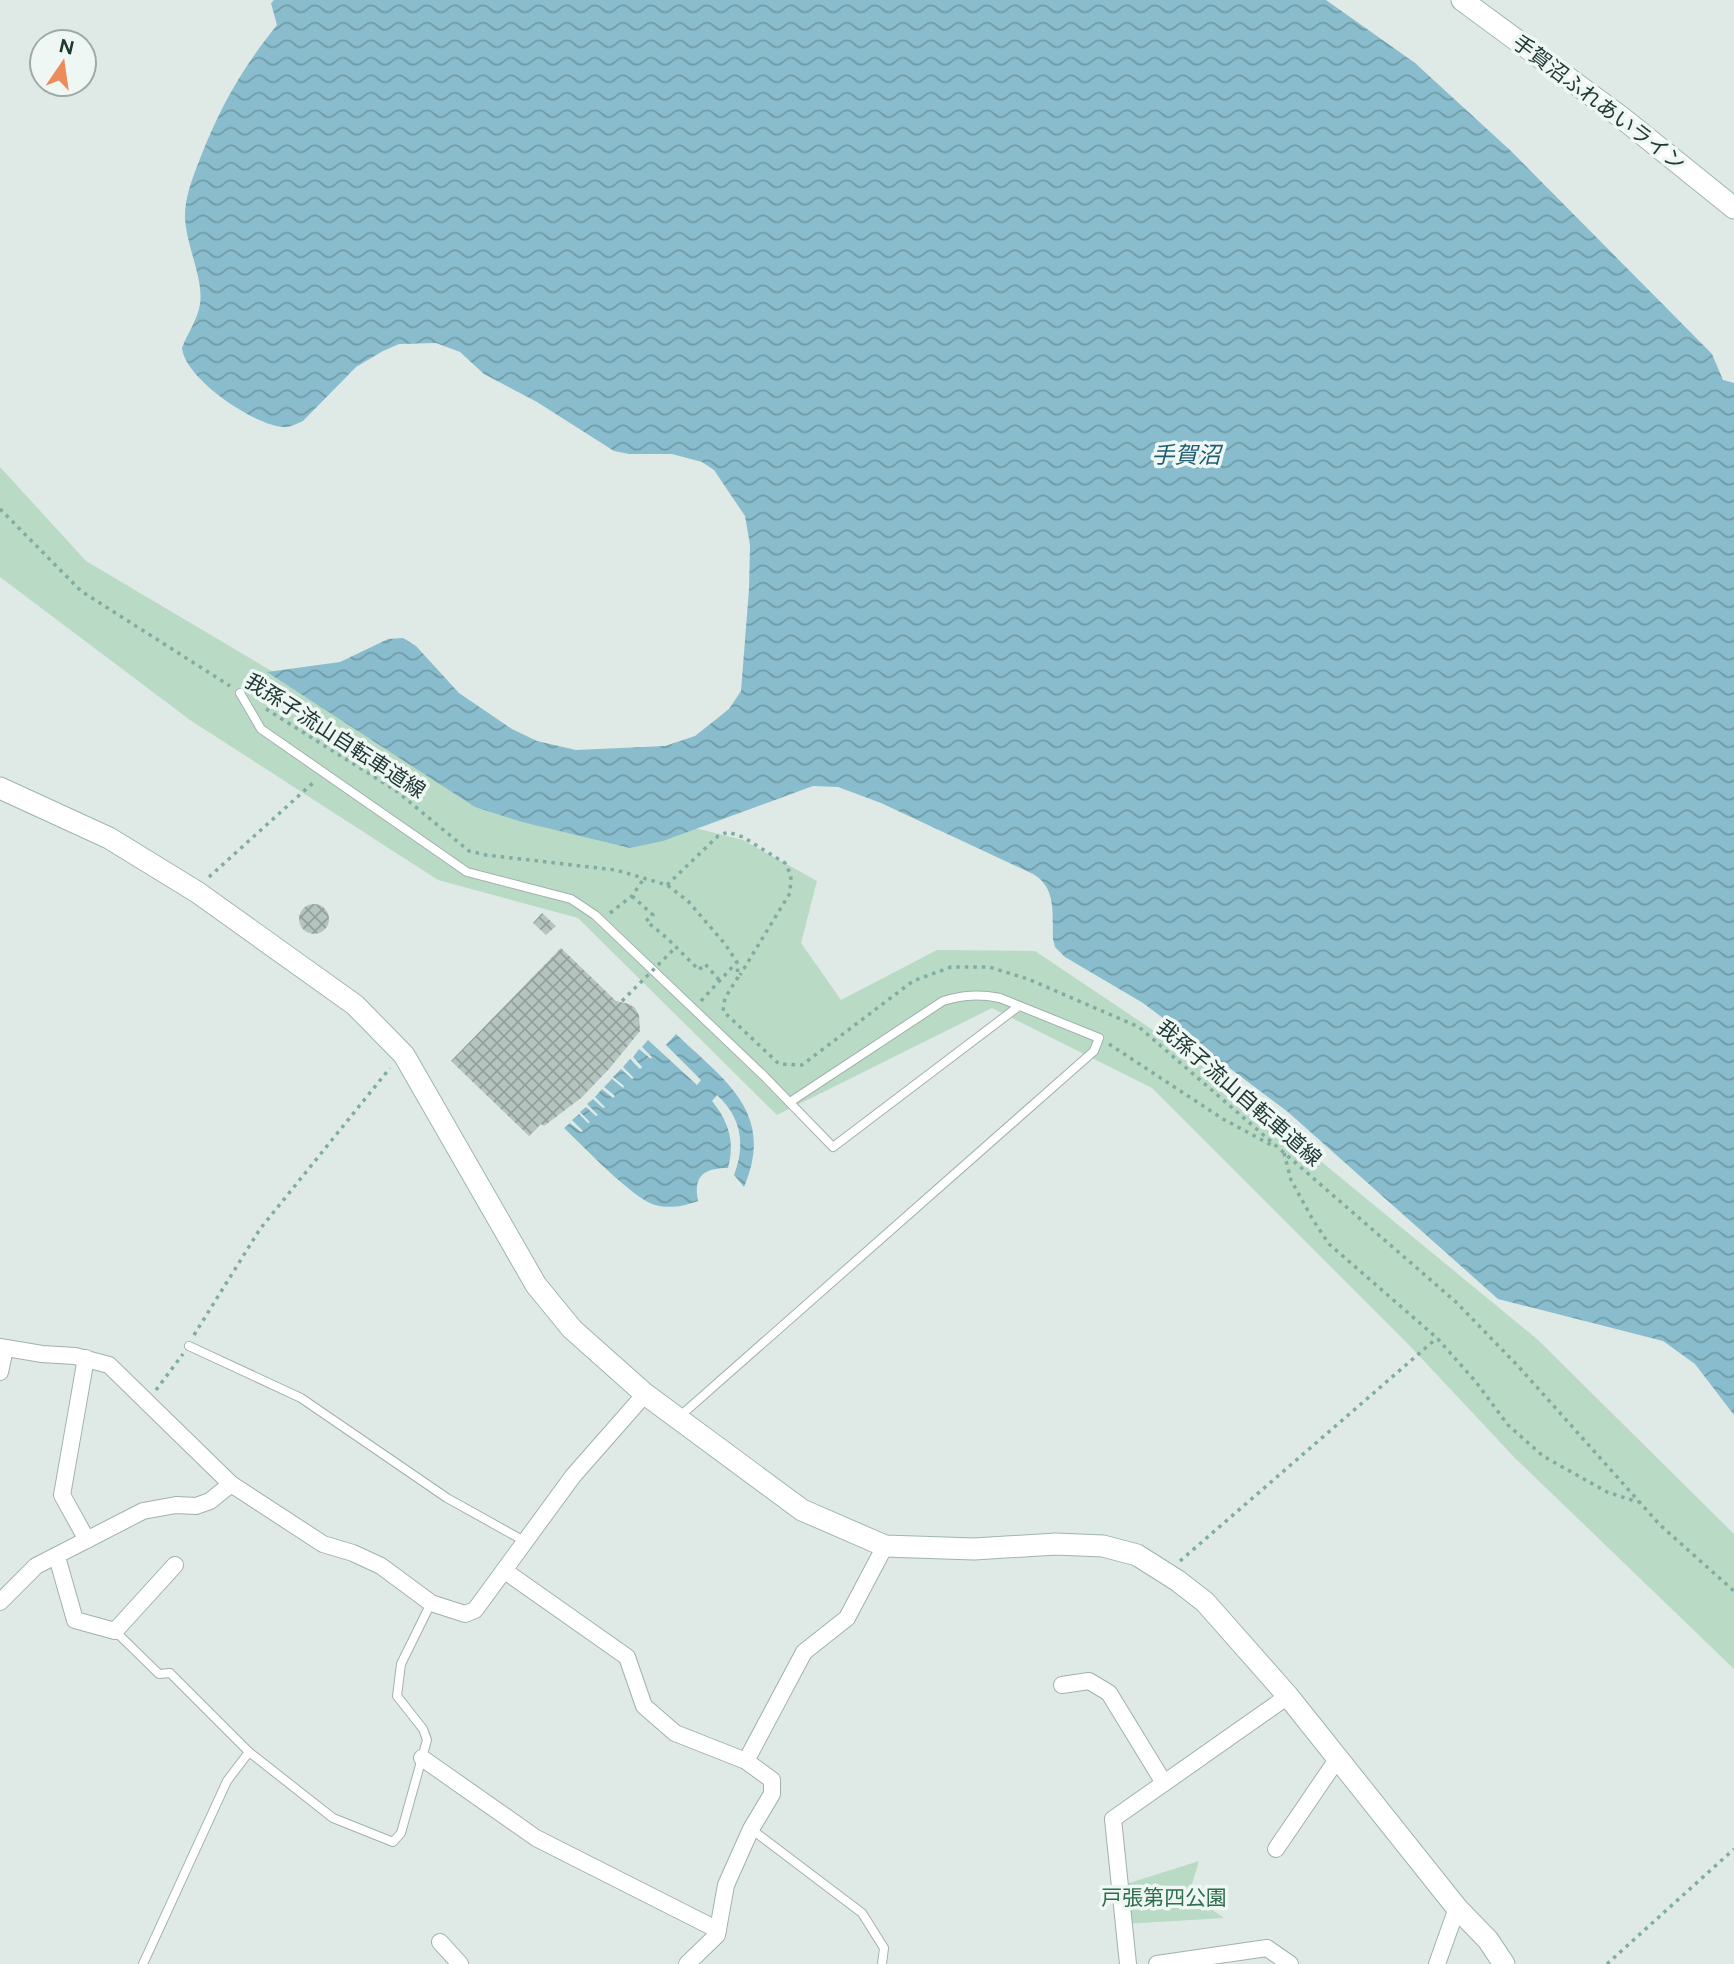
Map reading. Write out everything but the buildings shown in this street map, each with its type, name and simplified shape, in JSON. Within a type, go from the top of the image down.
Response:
[{"type":"street","name":"手賀沼ふれあいライン","points":[[1462,0],[1621,117],[1734,208]]},
{"type":"street","points":[[0,788],[108,838],[197,892],[355,1005],[404,1055],[536,1285],[572,1329],[645,1394],[802,1510],[885,1546],[974,1549],[1056,1544],[1103,1546],[1137,1555],[1167,1573],[1205,1602],[1288,1696],[1457,1908],[1488,1940],[1504,1964]]},
{"type":"street","points":[[0,799],[49,809]]},
{"type":"street","points":[[0,1373],[2,1348],[86,1358],[109,1364],[231,1483],[323,1544],[382,1566],[431,1603],[465,1614],[475,1610],[573,1476],[645,1394]]},
{"type":"street","points":[[86,1358],[62,1495],[87,1540]]},
{"type":"street","points":[[0,1602],[36,1566],[142,1511],[176,1505],[196,1506],[210,1501],[231,1483]]},
{"type":"street","points":[[746,1760],[804,1652],[847,1618],[885,1546]]},
{"type":"street","points":[[57,1556],[75,1620],[115,1631],[175,1565]]},
{"type":"street","points":[[506,1571],[627,1657],[644,1706],[675,1733],[746,1760],[772,1780],[772,1794],[751,1829],[726,1885],[717,1935],[687,1964]]},
{"type":"street","points":[[1062,1685],[1089,1681],[1109,1693],[1164,1783]]},
{"type":"street","points":[[1128,1964],[1113,1819],[1288,1696]]},
{"type":"street","points":[[422,1758],[536,1838],[718,1930]]},
{"type":"street","points":[[1276,1849],[1338,1758]]},
{"type":"street","points":[[1437,1964],[1457,1908]]},
{"type":"street","points":[[440,1942],[460,1964]]},
{"type":"street","points":[[1157,1964],[1266,1948],[1290,1964]]},
{"type":"lane","points":[[240,693],[261,729],[411,836],[467,872],[572,899],[595,915],[790,1102],[833,1147],[1018,1006]]},
{"type":"lane","points":[[679,1417],[1094,1051],[1099,1038],[983,995],[960,996],[943,1001],[790,1102]]},
{"type":"lane","points":[[189,1346],[301,1398],[447,1498],[526,1542]]},
{"type":"lane","points":[[115,1631],[159,1674],[170,1674],[250,1752],[333,1818],[393,1842],[401,1833],[427,1740],[423,1729],[397,1696],[401,1664],[431,1603]]},
{"type":"lane","points":[[143,1964],[227,1781],[250,1752]]},
{"type":"lane","points":[[751,1829],[862,1913],[884,1948],[882,1964]]},
{"type":"path","name":"我孫子流山自転車道線","points":[[0,509],[81,591],[395,790],[469,851],[616,870],[667,885],[688,901],[737,962],[738,977],[724,998],[723,1011],[779,1064],[802,1065],[913,981],[951,967],[989,967],[1028,979],[1139,1027],[1456,1302],[1518,1366],[1660,1525],[1734,1591]]},
{"type":"path","points":[[197,892],[203,883],[324,772]]},
{"type":"path","points":[[667,885],[718,836],[728,832],[743,837],[785,863],[791,875],[790,893],[738,977]]},
{"type":"path","points":[[615,909],[632,895],[645,877]]},
{"type":"path","points":[[632,895],[653,915],[646,921],[699,970],[705,964],[720,981]]},
{"type":"path","points":[[622,1002],[676,947]]},
{"type":"path","points":[[706,996],[737,962]]},
{"type":"path","points":[[1099,1038],[1223,1119],[1283,1152],[1291,1181],[1329,1244],[1437,1338],[1476,1382],[1508,1425],[1543,1457],[1607,1492],[1640,1502]]},
{"type":"path","points":[[146,1403],[189,1346],[202,1320],[260,1229],[388,1070],[404,1055]]},
{"type":"path","points":[[1167,1573],[1437,1338]]},
{"type":"path","points":[[1607,1964],[1734,1849]]},
{"type":"green space","points":[[0,467],[86,561],[422,760],[743,840],[817,881],[801,943],[841,1000],[937,950],[1035,951],[1199,1061],[1537,1339],[1734,1534],[1734,1669],[1514,1457],[1409,1345],[1152,1088],[992,1008],[777,1115],[578,918],[438,880],[190,720],[0,577]]},
{"type":"green space","name":"戸張第四公園","points":[[1199,1861],[1189,1894],[1224,1918],[1124,1924],[1120,1886]]},
{"type":"water","name":"手賀沼","points":[[274,0],[1326,0],[1415,63],[1511,151],[1712,354],[1723,380],[1734,383],[1734,1415],[1695,1364],[1663,1341],[1498,1299],[1288,1112],[1143,1003],[1065,957],[1055,947],[1053,939],[1050,894],[1041,880],[1033,874],[881,803],[838,787],[813,786],[663,841],[630,848],[522,822],[475,807],[267,672],[340,662],[388,639],[403,638],[416,646],[459,693],[512,729],[537,741],[576,750],[665,746],[695,736],[729,709],[741,691],[750,545],[745,516],[714,470],[702,462],[672,454],[629,454],[614,451],[537,402],[484,374],[460,352],[436,343],[399,344],[383,351],[356,367],[303,421],[288,427],[270,424],[238,409],[207,386],[195,373],[182,348],[197,315],[201,294],[188,237],[185,209],[193,176],[222,108],[252,58],[277,25],[271,3]]},
{"type":"water","points":[[676,1034],[727,1083],[740,1100],[749,1118],[754,1138],[752,1161],[744,1187],[734,1175],[740,1153],[739,1132],[731,1112],[717,1095],[712,1101],[723,1117],[729,1133],[731,1150],[728,1168],[712,1170],[702,1175],[697,1185],[698,1201],[666,1207],[655,1205],[634,1193],[564,1128],[570,1123],[583,1131],[572,1120],[579,1114],[590,1122],[580,1112],[586,1107],[598,1115],[587,1104],[593,1099],[605,1107],[595,1097],[602,1089],[613,1098],[615,1096],[604,1087],[612,1079],[623,1088],[613,1077],[621,1069],[634,1078],[623,1067],[630,1059],[640,1069],[642,1067],[633,1057],[639,1049],[651,1059],[642,1047],[648,1040],[697,1085],[701,1080],[666,1045]]}]
